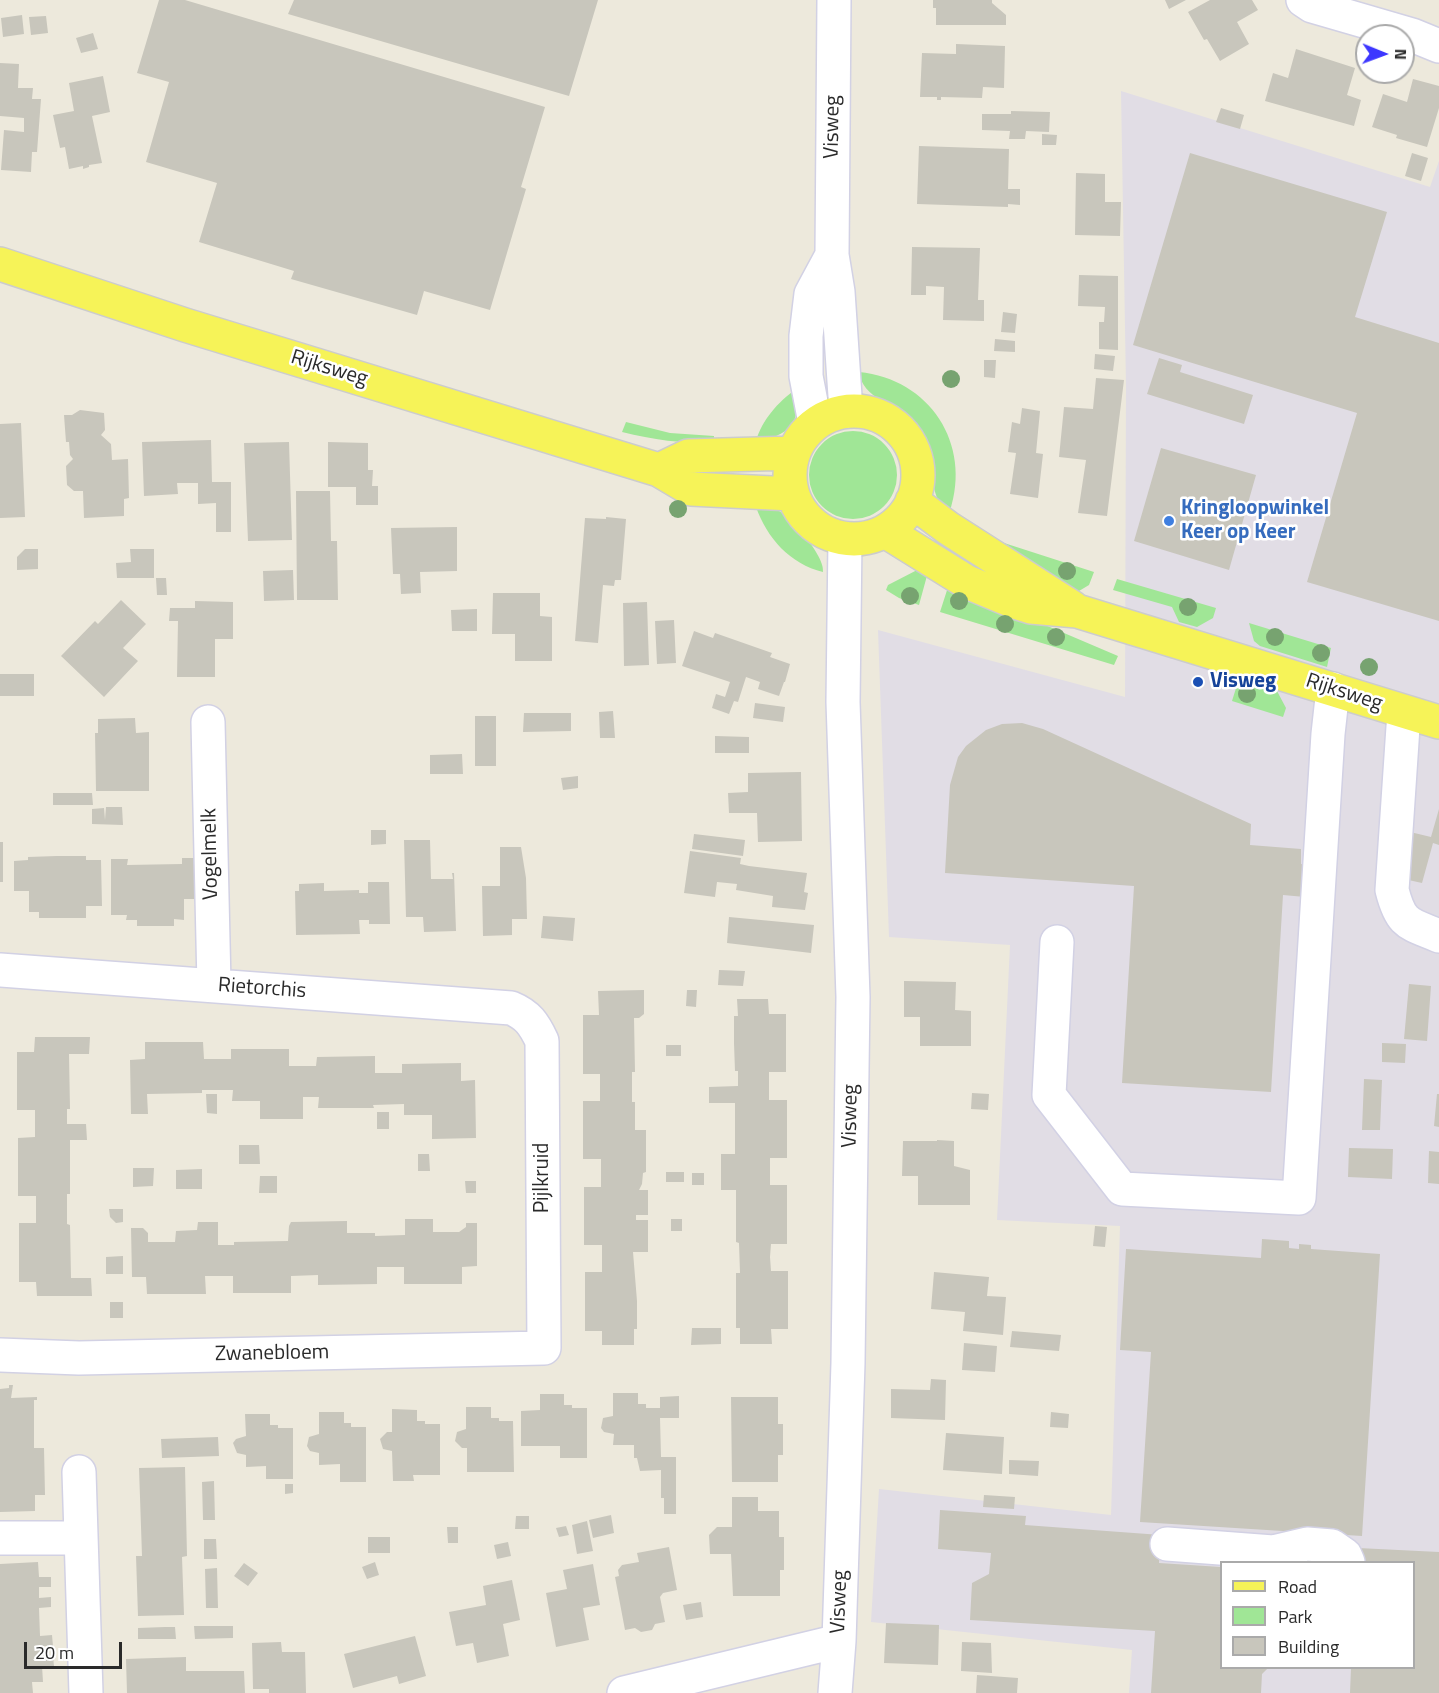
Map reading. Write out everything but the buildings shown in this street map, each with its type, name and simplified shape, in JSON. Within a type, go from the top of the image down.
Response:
[{"type":"main road","name":"Rijksweg","points":[[0,264],[185,325],[659,470],[691,489],[792,494]]},
{"type":"main road","points":[[846,411],[866,411],[883,417],[898,427],[909,441],[916,457],[919,475],[908,510],[897,523],[885,531],[864,539],[845,539],[828,534],[812,524],[799,509],[792,494],[789,472],[793,453],[802,436],[815,423],[831,414],[846,411]]},
{"type":"main road","points":[[659,470],[688,456],[793,453]]},
{"type":"main road","name":"Rijksweg","points":[[912,501],[948,528],[1077,611]]},
{"type":"main road","name":"Rijksweg","points":[[885,531],[967,582],[1015,602],[1031,607],[1077,611],[1439,722]]},
{"type":"street","name":"Visweg","points":[[834,0],[832,255],[838,292],[846,411]]},
{"type":"street","points":[[1303,0],[1312,6],[1439,46]]},
{"type":"street","name":"Visweg","points":[[815,423],[806,376],[806,336],[811,294],[832,255]]},
{"type":"street","name":"Visweg","points":[[835,1693],[839,1641],[848,1363],[853,997],[843,702],[845,539]]},
{"type":"street","points":[[1057,942],[1049,1095],[1122,1189],[1299,1198],[1328,734],[1333,689]]},
{"type":"street","points":[[1404,712],[1392,890],[1396,907],[1405,921],[1439,936]]},
{"type":"street","name":"Vogelmelk","points":[[208,723],[214,985]]},
{"type":"street","name":"Rietorchis","points":[[0,970],[511,1008],[524,1013]]},
{"type":"street","name":"Pijlkruid","points":[[524,1013],[536,1027],[542,1041],[544,1348]]},
{"type":"street","name":"Zwanebloem","points":[[0,1355],[78,1358],[544,1348]]},
{"type":"street","points":[[79,1472],[86,1693]]},
{"type":"street","points":[[0,1538],[81,1538]]},
{"type":"street","points":[[1167,1544],[1273,1552],[1307,1544],[1332,1546],[1345,1555],[1347,1561]]},
{"type":"street","points":[[624,1693],[839,1641]]},
{"type":"shaded area","points":[[1121,91],[1430,187],[1439,161],[1439,1693],[1129,1693],[1132,1650],[871,1622],[879,1489],[1111,1515],[1120,1226],[997,1220],[1010,945],[889,937],[878,630],[1125,697],[1126,386]]},
{"type":"green space","points":[[859,372],[884,377],[906,387],[925,401],[939,419],[950,439],[955,462],[955,486],[950,511],[942,508],[937,497],[928,454],[920,433],[905,416],[866,388]]},
{"type":"green space","points":[[795,390],[797,411],[790,426],[777,436],[756,441],[771,412]]},
{"type":"green space","points":[[626,422],[670,433],[714,436],[714,444],[668,441],[622,432]]},
{"type":"green space","points":[[853,431],[870,435],[884,444],[893,458],[897,475],[893,492],[884,506],[870,515],[853,519],[836,515],[822,506],[813,492],[809,475],[813,458],[822,444],[836,435]]},
{"type":"green space","points":[[756,507],[775,509],[789,519],[813,547],[819,557],[823,572],[800,563],[781,548],[766,529]]},
{"type":"green space","points":[[981,533],[1001,542],[1094,572],[1089,585],[1079,591],[1053,581]]},
{"type":"green space","points":[[921,568],[928,572],[919,605],[899,598],[886,590],[888,585]]},
{"type":"green space","points":[[1117,579],[1216,608],[1213,618],[1197,627],[1179,622],[1172,607],[1113,590]]},
{"type":"green space","points":[[949,584],[1118,656],[1114,665],[940,612]]},
{"type":"green space","points":[[1249,623],[1331,648],[1327,667],[1260,646],[1254,641]]},
{"type":"green space","points":[[1237,685],[1277,691],[1286,708],[1283,717],[1232,701]]},
{"type":"place","name":"Kringloopwinkel Keer op Keer","points":[[1169,521]]},
{"type":"place","name":"Visweg","points":[[1198,682]]}]
